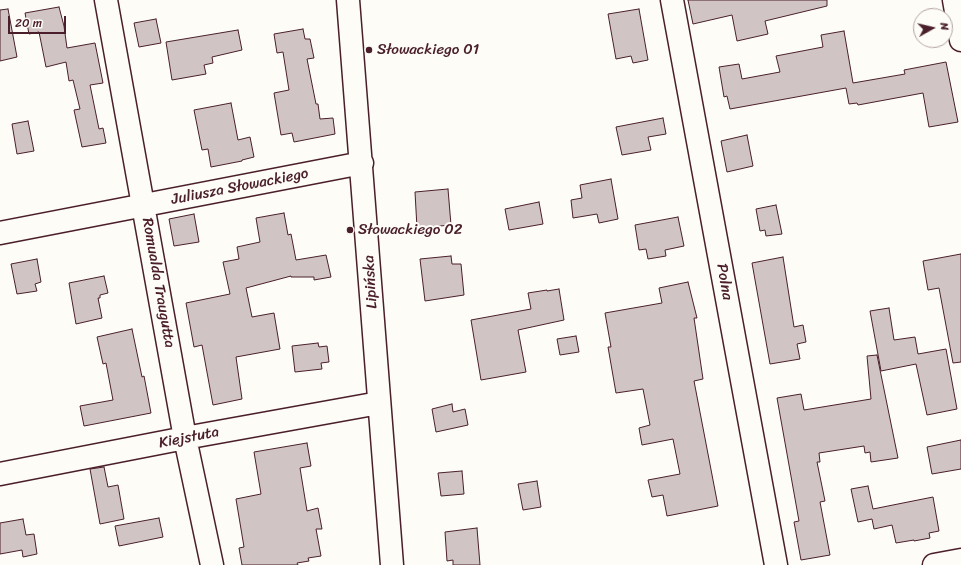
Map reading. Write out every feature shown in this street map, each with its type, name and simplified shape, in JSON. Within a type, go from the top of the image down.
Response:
[{"type":"street","name":"Romualda Traugutta","points":[[106,0],[186,438],[212,565]]},
{"type":"street","name":"Lipińska","points":[[348,0],[362,163],[392,565]]},
{"type":"street","name":"Polna","points":[[672,0],[776,565]]},
{"type":"street","points":[[954,0],[961,40]]},
{"type":"street","name":"Juliusza Słowackiego","points":[[0,233],[362,163]]},
{"type":"street","name":"Kiejstuta","points":[[0,474],[379,403]]},
{"type":"street","points":[[934,565],[961,560]]},
{"type":"building","points":[[688,0],[827,0],[827,6],[765,21],[768,34],[737,41],[732,15],[693,24]]},
{"type":"building","points":[[59,7],[64,26],[67,48],[95,43],[103,83],[90,85],[99,129],[103,128],[106,143],[82,147],[74,110],[80,109],[73,80],[69,81],[66,62],[46,67],[39,32],[29,34],[25,13]]},
{"type":"building","points":[[8,9],[17,57],[0,61],[0,10]]},
{"type":"building","points":[[639,9],[648,60],[633,63],[631,56],[616,59],[608,14]]},
{"type":"building","points":[[156,19],[161,43],[139,47],[134,23]]},
{"type":"building","points":[[303,29],[305,39],[310,39],[314,58],[307,59],[316,104],[318,104],[320,119],[333,118],[335,134],[294,142],[292,133],[281,135],[274,93],[289,90],[283,52],[277,53],[274,34]]},
{"type":"building","points":[[238,30],[242,50],[212,57],[213,63],[204,65],[206,74],[172,80],[166,42]]},
{"type":"building","points":[[844,31],[853,83],[905,74],[904,70],[946,62],[958,122],[929,127],[923,93],[858,105],[857,103],[849,104],[846,88],[730,109],[727,96],[724,97],[719,67],[739,64],[742,79],[780,72],[776,56],[823,47],[821,35]]},
{"type":"building","points":[[231,103],[238,140],[250,137],[254,157],[211,167],[208,149],[202,150],[194,110]]},
{"type":"building","points":[[663,118],[666,134],[648,137],[651,150],[622,155],[616,127]]},
{"type":"building","points":[[28,121],[34,151],[17,154],[12,124]]},
{"type":"building","points":[[747,135],[753,166],[727,172],[721,141]]},
{"type":"building","points":[[611,179],[618,219],[599,223],[597,214],[573,218],[571,200],[582,198],[580,185]]},
{"type":"building","points":[[448,189],[451,225],[417,228],[415,192]]},
{"type":"building","points":[[539,202],[543,224],[509,230],[505,209]]},
{"type":"building","points":[[776,205],[782,234],[766,236],[765,230],[760,231],[756,209]]},
{"type":"building","points":[[284,213],[288,235],[291,234],[296,260],[326,255],[331,277],[314,280],[314,277],[291,276],[246,288],[252,317],[274,313],[280,349],[236,357],[242,399],[213,405],[202,345],[194,347],[186,303],[230,294],[223,262],[239,259],[237,247],[260,242],[256,218]]},
{"type":"building","points":[[194,214],[199,242],[174,246],[169,219]]},
{"type":"building","points":[[678,217],[684,246],[665,250],[666,256],[648,259],[646,249],[639,250],[635,225]]},
{"type":"building","points":[[961,254],[961,362],[953,363],[939,288],[928,290],[923,261]]},
{"type":"building","points":[[451,256],[452,264],[461,264],[464,295],[425,301],[420,259]]},
{"type":"building","points":[[783,257],[794,327],[803,325],[806,342],[797,344],[800,359],[770,364],[752,263]]},
{"type":"building","points":[[37,259],[41,282],[35,284],[37,291],[17,294],[11,264]]},
{"type":"building","points":[[104,276],[108,293],[100,295],[100,298],[98,298],[102,318],[76,324],[69,283]]},
{"type":"building","points":[[688,282],[697,318],[694,318],[703,379],[694,381],[718,506],[667,516],[663,495],[652,497],[648,480],[680,474],[673,439],[642,445],[639,428],[650,425],[643,389],[616,393],[608,347],[611,347],[605,313],[662,303],[659,288]]},
{"type":"building","points":[[559,289],[564,320],[518,330],[526,372],[481,380],[471,320],[531,309],[528,293]]},
{"type":"building","points":[[889,308],[894,340],[915,337],[918,354],[946,349],[957,409],[927,415],[916,364],[881,371],[870,311]]},
{"type":"building","points":[[132,329],[142,377],[144,376],[151,413],[84,426],[80,406],[113,400],[106,363],[103,364],[97,337]]},
{"type":"building","points":[[576,336],[579,352],[560,355],[557,339]]},
{"type":"building","points":[[318,343],[319,347],[327,346],[329,362],[321,363],[322,369],[295,372],[292,346]]},
{"type":"building","points":[[877,355],[898,458],[871,462],[870,452],[865,453],[864,446],[819,453],[820,462],[817,462],[825,501],[820,502],[830,555],[801,560],[794,522],[799,521],[777,398],[801,394],[804,410],[871,399],[867,356]]},
{"type":"building","points":[[452,404],[453,412],[465,409],[468,425],[436,432],[432,409]]},
{"type":"building","points":[[961,440],[961,469],[932,474],[927,447]]},
{"type":"building","points":[[307,443],[311,466],[300,468],[307,511],[318,508],[322,529],[316,529],[321,556],[308,558],[309,561],[297,563],[298,565],[242,565],[239,548],[244,547],[236,499],[261,494],[254,452]]},
{"type":"building","points":[[104,467],[108,487],[118,485],[124,519],[100,524],[90,469]]},
{"type":"building","points":[[462,471],[464,494],[441,496],[438,473]]},
{"type":"building","points":[[537,481],[541,507],[523,510],[518,484]]},
{"type":"building","points":[[868,486],[873,509],[933,497],[939,531],[929,533],[930,538],[896,543],[892,525],[874,529],[872,519],[858,522],[851,489]]},
{"type":"building","points":[[159,518],[163,537],[119,546],[115,526]]},
{"type":"building","points":[[23,519],[26,535],[34,534],[37,554],[23,557],[22,550],[0,554],[0,523]]},
{"type":"building","points":[[477,528],[480,565],[453,565],[453,560],[447,561],[445,532]]},
{"type":"place","name":"Słowackiego 01","points":[[369,50]]},
{"type":"place","name":"Słowackiego 02","points":[[350,230]]}]
